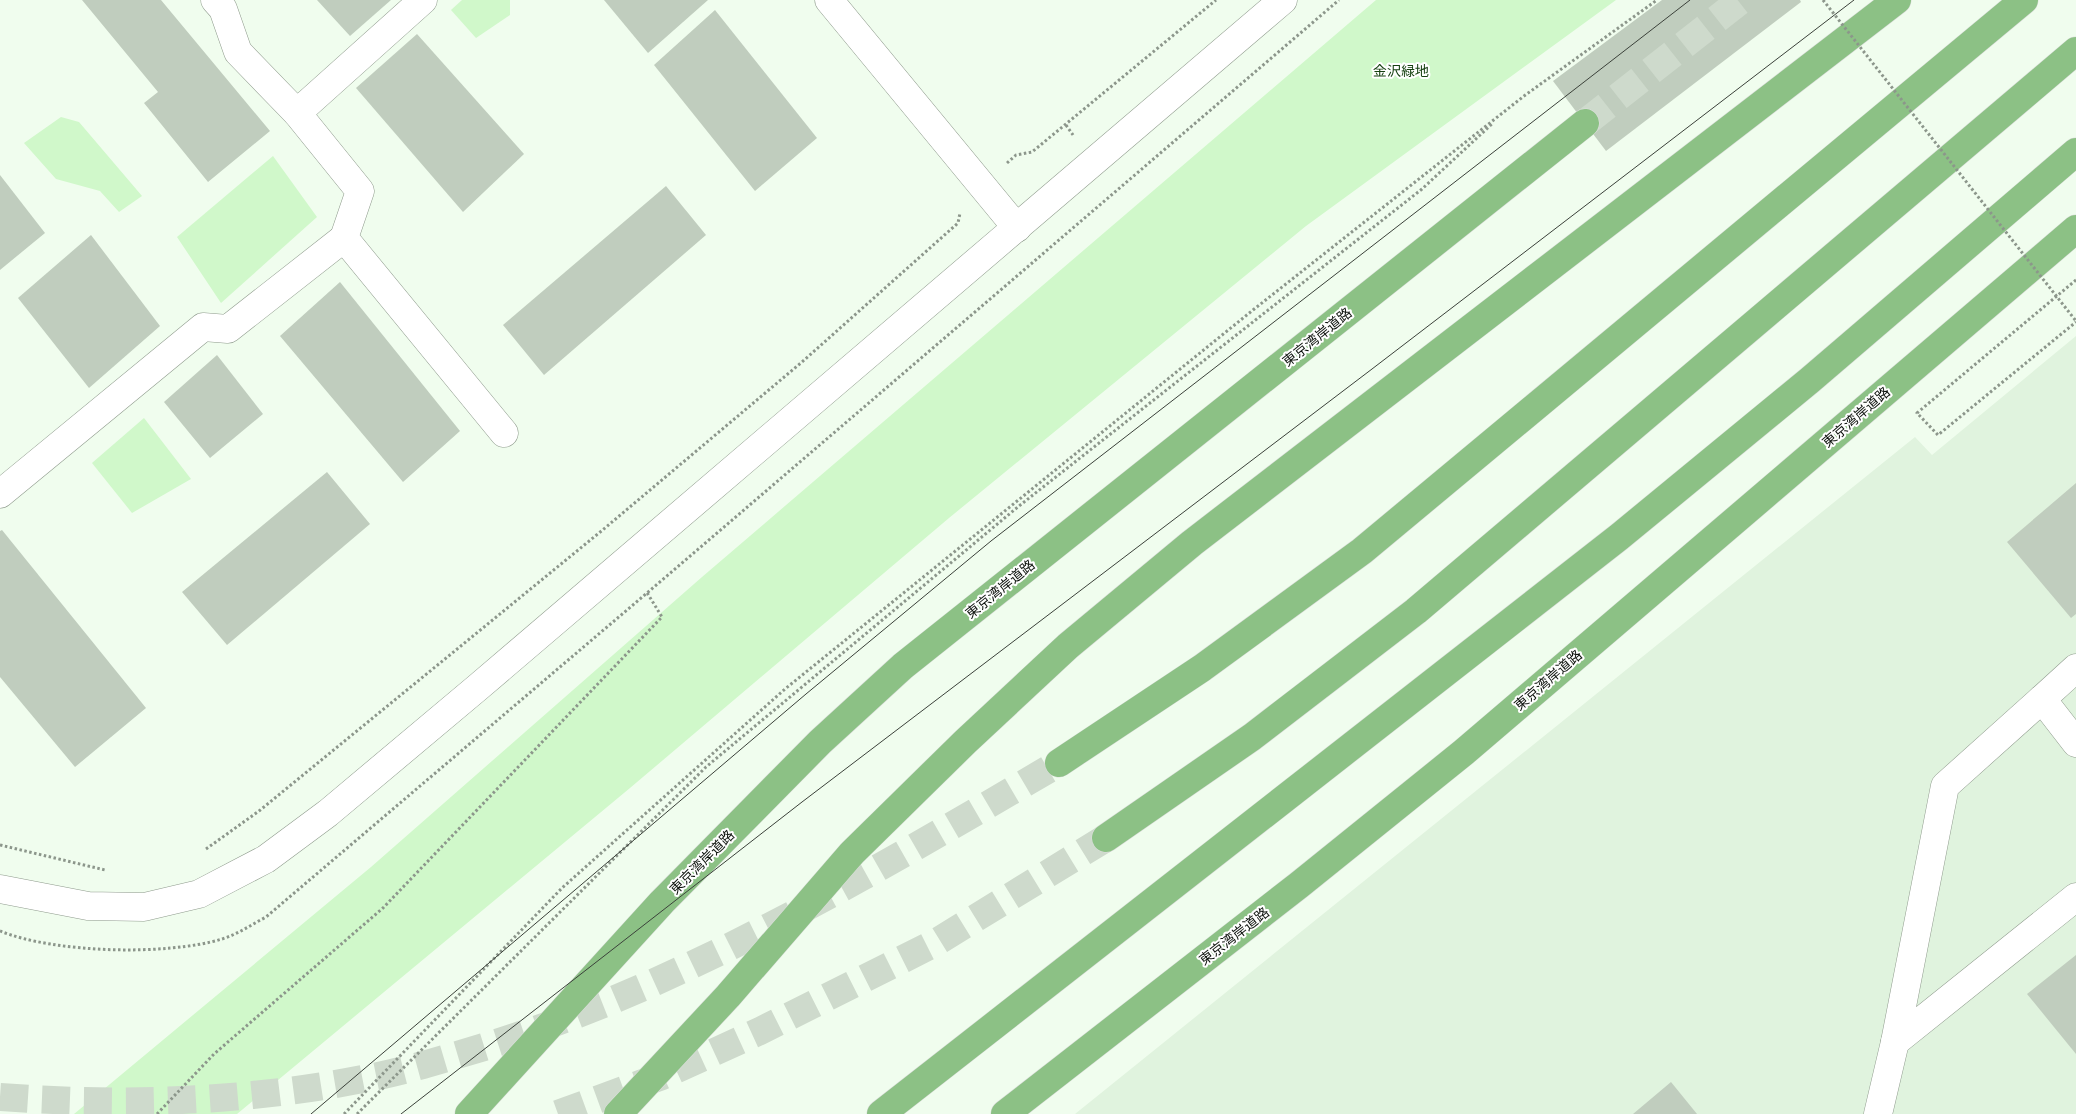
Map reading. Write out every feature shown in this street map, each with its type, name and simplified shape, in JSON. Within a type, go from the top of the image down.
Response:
[{"type":"highway","points":[[618,1114],[728,996],[852,853],[1068,646],[1192,543],[1897,0]]},
{"type":"highway","points":[[1059,764],[1202,668],[1362,551],[2024,0]]},
{"type":"highway","points":[[1106,838],[1252,737],[1416,611],[2076,51]]},
{"type":"highway","name":"東京湾岸道路","points":[[469,1114],[662,902],[820,742],[903,666],[1585,123]]},
{"type":"highway","points":[[881,1114],[1619,537],[1810,380],[2076,152]]},
{"type":"highway","name":"東京湾岸道路","points":[[1005,1114],[1299,886],[1464,752],[2076,229]]},
{"type":"street","points":[[0,494],[203,327],[228,329],[344,238],[360,191],[297,113],[238,52],[223,9],[215,0]]},
{"type":"street","points":[[297,113],[423,0]]},
{"type":"street","points":[[828,0],[1017,228]]},
{"type":"street","points":[[0,889],[88,906],[144,906],[199,894],[266,859],[328,813],[470,694],[1283,0]]},
{"type":"street","points":[[344,238],[504,433]]},
{"type":"street","points":[[1878,1114],[1895,1042],[1945,786],[2076,668]]},
{"type":"street","points":[[2042,699],[2076,743]]},
{"type":"street","points":[[1895,1042],[2076,897]]},
{"type":"path","points":[[201,852],[218,843],[259,811],[592,539],[802,362],[958,223],[963,199],[1016,155],[1032,152],[1216,0]]},
{"type":"path","points":[[344,1114],[562,888],[785,689],[1245,316],[1511,106],[1657,0]]},
{"type":"path","points":[[1823,0],[2076,322],[1938,435],[1917,413],[2076,280]]},
{"type":"path","points":[[357,1114],[706,767],[1019,506],[1422,189],[1511,106]]},
{"type":"path","points":[[157,1114],[214,1054],[383,908],[662,617],[647,593]]},
{"type":"path","points":[[0,845],[110,872]]},
{"type":"shaded area","points":[[2076,336],[2076,1114],[1075,1114],[1915,437],[1932,455]]},
{"type":"green space","points":[[462,0],[510,0],[510,15],[476,38],[451,10]]},
{"type":"green space","name":"金沢緑地","points":[[1376,0],[1616,0],[1306,226],[949,518],[630,788],[237,1114],[74,1114],[371,867],[702,577]]},
{"type":"green space","points":[[61,117],[79,122],[142,196],[119,212],[100,191],[56,179],[24,143]]},
{"type":"green space","points":[[273,156],[317,217],[221,303],[177,237]]},
{"type":"green space","points":[[144,418],[191,479],[132,513],[92,463]]},
{"type":"building","points":[[82,0],[161,0],[270,131],[208,182],[144,103],[158,92]]},
{"type":"building","points":[[317,0],[391,0],[350,36]]},
{"type":"building","points":[[604,0],[708,0],[648,53]]},
{"type":"building","points":[[1662,0],[1800,0],[1801,2],[1606,151],[1553,81]]},
{"type":"building","points":[[715,10],[817,138],[755,191],[654,65]]},
{"type":"building","points":[[417,34],[524,154],[463,212],[356,88]]},
{"type":"building","points":[[0,175],[45,233],[0,270]]},
{"type":"building","points":[[666,186],[706,235],[544,375],[503,325]]},
{"type":"building","points":[[91,235],[160,326],[89,388],[18,298]]},
{"type":"building","points":[[340,282],[460,431],[403,482],[280,336]]},
{"type":"building","points":[[217,355],[263,414],[210,458],[164,402]]},
{"type":"building","points":[[327,472],[370,524],[227,645],[182,592]]},
{"type":"building","points":[[2076,483],[2076,614],[2071,618],[2007,542]]},
{"type":"building","points":[[2,530],[146,708],[75,767],[0,677],[0,531]]},
{"type":"building","points":[[2076,955],[2076,1054],[2027,994]]},
{"type":"building","points":[[1671,1082],[1697,1114],[1633,1114]]},
{"type":"tunnel","points":[[1585,123],[1741,0]]},
{"type":"tunnel","points":[[0,1097],[92,1101],[185,1100],[231,1097],[323,1086],[383,1075],[484,1047],[560,1021],[634,991],[708,957],[850,883],[1059,763]]},
{"type":"tunnel","points":[[558,1114],[662,1076],[760,1031],[935,943],[1106,838]]},
{"type":"tram line","points":[[311,1114],[806,694],[991,541],[1690,0]]},
{"type":"tram line","points":[[401,1114],[802,802],[1854,0]]}]
